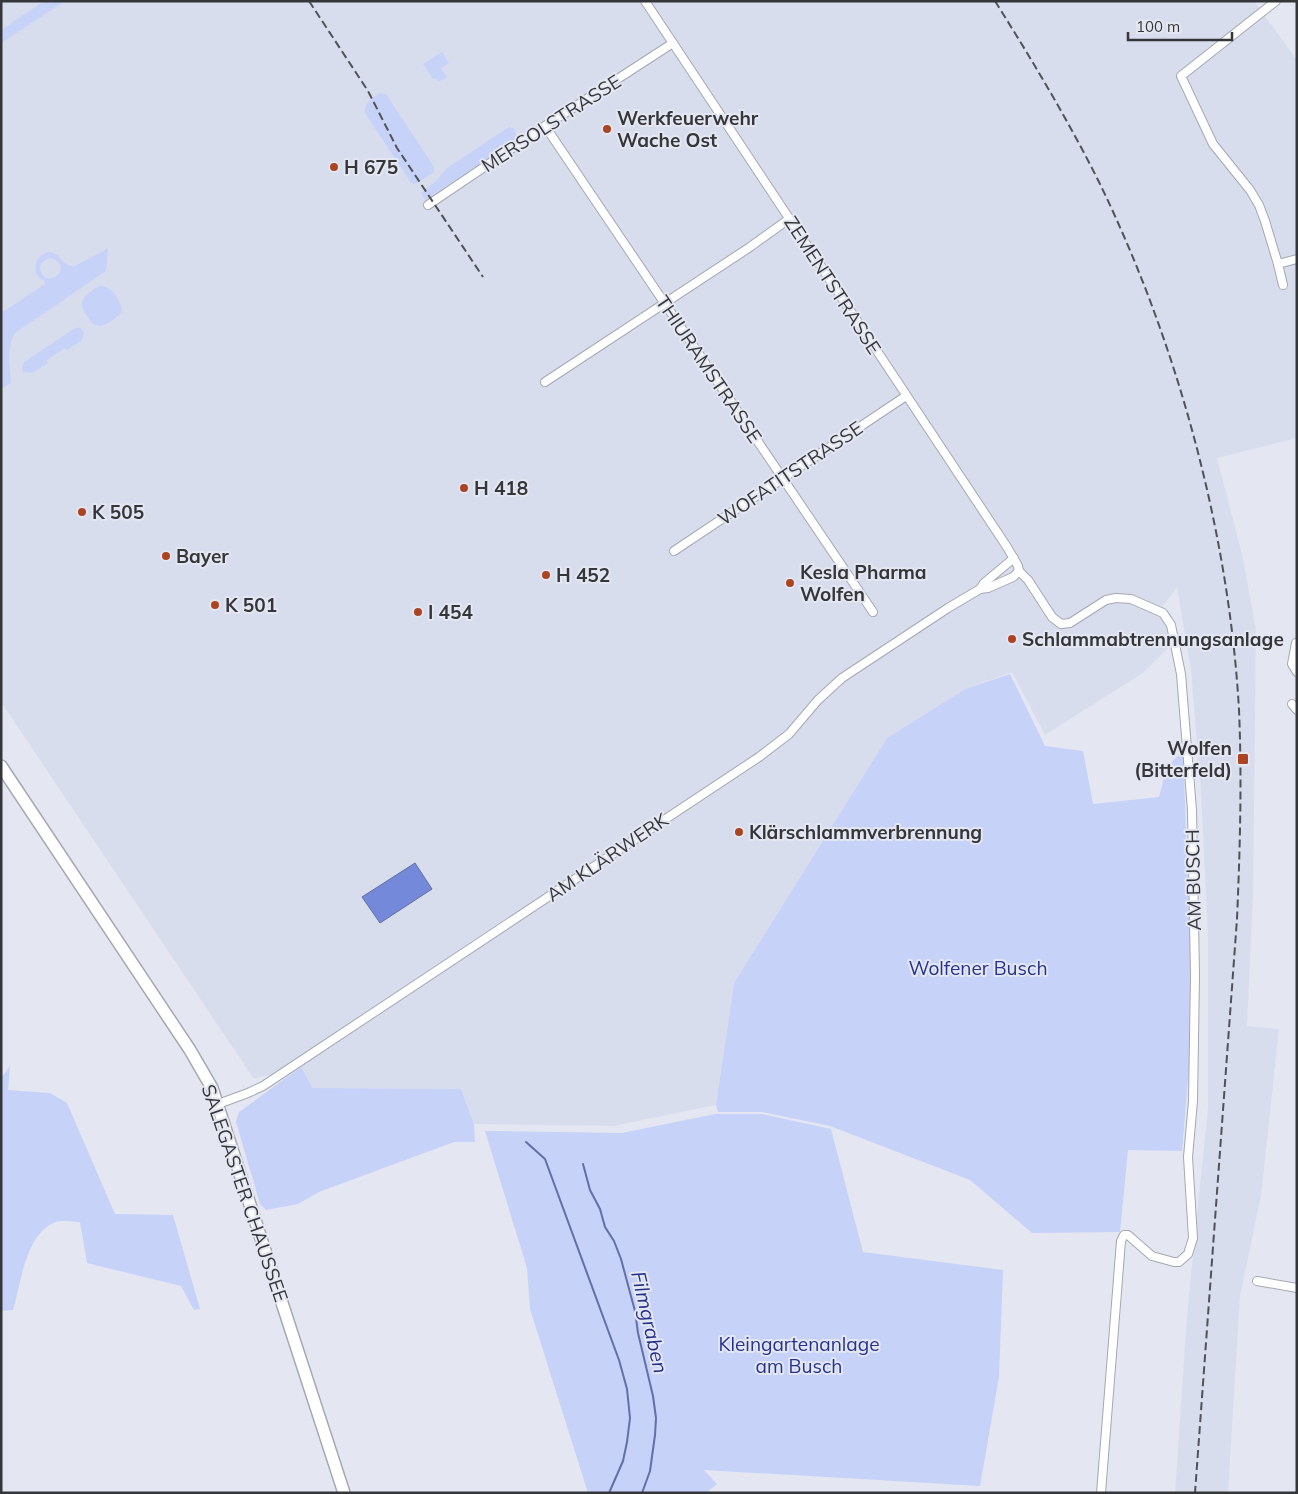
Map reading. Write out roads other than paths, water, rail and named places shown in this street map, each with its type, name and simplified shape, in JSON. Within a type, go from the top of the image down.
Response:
[{"type":"main road","name":"SALEGASTER CHAUSSEE","points":[[1,766],[208,1080],[218,1104],[344,1493]]},
{"type":"street","name":"ZEMENTSTRASSE","points":[[645,1],[1014,558],[1019,571]]},
{"type":"street","points":[[1276,1],[1181,76],[1213,144],[1250,190],[1258,205],[1265,221],[1283,285]]},
{"type":"street","name":"MERSOLSTRASSE","points":[[429,204],[673,43]]},
{"type":"street","name":"THIURAMSTRASSE","points":[[545,126],[873,612]]},
{"type":"street","points":[[545,382],[750,247],[789,219]]},
{"type":"street","points":[[1278,264],[1297,259]]},
{"type":"street","name":"WOFATITSTRASSE","points":[[674,550],[906,396]]},
{"type":"street","name":"AM KLÄRWERK","points":[[980,589],[984,583],[1014,558]]},
{"type":"street","name":"AM KLÄRWERK","points":[[218,1104],[263,1086],[768,751],[792,731],[835,683],[948,608],[980,589],[988,588],[1013,577],[1019,571]]},
{"type":"street","name":"AM BUSCH","points":[[1019,571],[1028,580],[1052,617],[1061,624],[1070,623],[1106,600],[1116,598],[1131,599],[1162,614],[1171,625],[1181,674],[1192,829],[1195,985],[1193,1101],[1188,1157],[1192,1238],[1188,1254],[1184,1259],[1174,1262],[1152,1256],[1129,1235],[1124,1235],[1120,1244],[1102,1493]]},
{"type":"street","points":[[1295,670],[1292,659],[1296,642]]},
{"type":"street","points":[[1257,1282],[1297,1288]]},
{"type":"water","points":[[415,863],[432,889],[380,923],[362,897]]},
{"type":"waterway","points":[[526,1142],[545,1159],[619,1360],[627,1389],[630,1418],[627,1442],[623,1461],[609,1493]]},
{"type":"waterway","name":"Filmgraben","points":[[583,1164],[590,1190],[621,1259],[635,1311],[638,1333],[653,1396],[656,1418],[655,1435],[650,1471],[642,1493]]},
{"type":"railway","points":[[309,1],[368,91],[397,148],[483,277]]},
{"type":"railway","points":[[995,1],[1075,136],[1127,243],[1175,372],[1211,507],[1224,575],[1239,710],[1240,841],[1237,919],[1195,1493]]},
{"type":"place","name":"Werkfeuerwehr Wache Ost","points":[[607,129]]},
{"type":"place","name":"H 675","points":[[334,167]]},
{"type":"place","name":"H 418","points":[[464,488]]},
{"type":"place","name":"K 505","points":[[82,512]]},
{"type":"place","name":"Bayer","points":[[166,556]]},
{"type":"place","name":"H 452","points":[[546,575]]},
{"type":"place","name":"Kesla Pharma Wolfen","points":[[790,583]]},
{"type":"place","name":"K 501","points":[[215,605]]},
{"type":"place","name":"I 454","points":[[418,612]]},
{"type":"place","name":"Schlammabtrennungsanlage","points":[[1012,639]]},
{"type":"place","name":"Wolfen (Bitterfeld)","points":[[1243,759]]},
{"type":"place","name":"Klärschlammverbrennung","points":[[739,832]]},
{"type":"park label","name":"Wolfener Busch","points":[[978,968]]},
{"type":"park label","name":"Kleingartenanlage am Busch","points":[[799,1355]]}]
